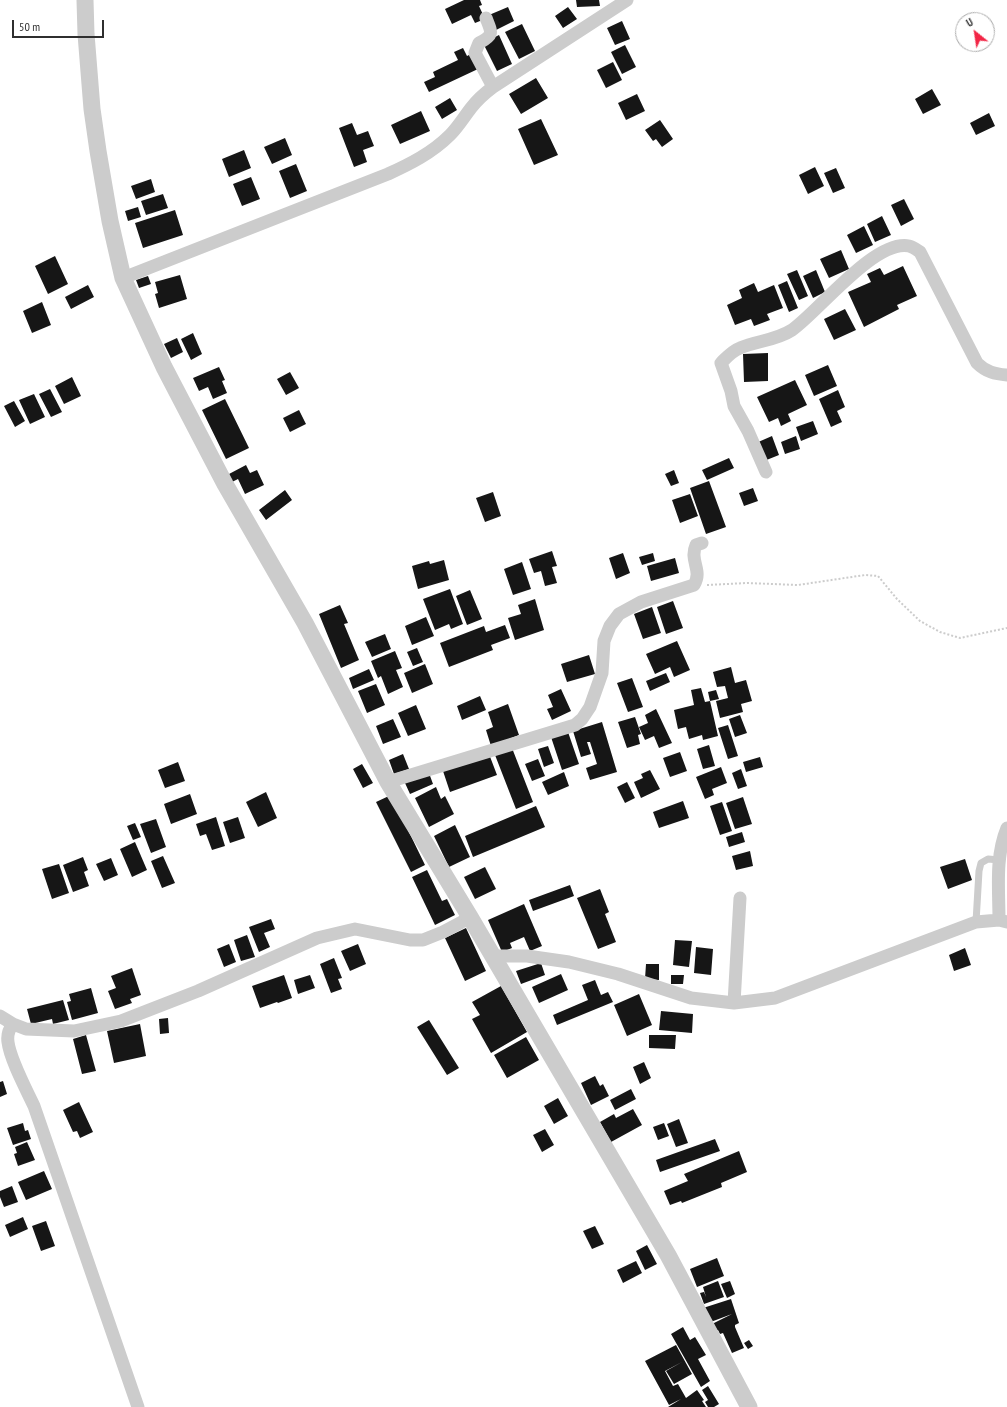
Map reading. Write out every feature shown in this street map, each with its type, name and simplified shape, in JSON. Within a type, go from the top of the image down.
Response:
[{"type":"street","points":[[85,0],[86,34],[92,101],[98,151],[110,220],[123,278],[164,366],[225,484],[305,623],[388,782],[470,917],[668,1255],[744,1405]]},
{"type":"street","points":[[123,278],[388,174],[420,159],[451,135],[470,108],[493,87],[627,0]]},
{"type":"street","points":[[486,18],[491,34],[489,38],[479,43],[475,53],[493,87]]},
{"type":"street","points":[[766,472],[748,430],[734,406],[731,391],[721,363],[739,348],[775,337],[791,330],[806,319],[866,263],[889,250],[909,246],[920,252],[977,363],[991,373],[1007,375]]},
{"type":"street","points":[[388,782],[575,725],[582,720],[590,707],[602,672],[604,641],[610,626],[619,614],[641,602],[694,585],[698,574],[694,558],[694,550],[696,545],[702,543]]},
{"type":"street","points":[[492,956],[527,956],[568,962],[618,974],[691,998],[734,1002],[775,998],[976,922],[1003,921],[999,860],[1003,838],[1007,828]]},
{"type":"street","points":[[734,1002],[740,898]]},
{"type":"street","points":[[0,1016],[13,1024],[26,1029],[74,1031],[121,1021],[198,991],[317,938],[355,929],[410,940],[423,940],[443,932],[470,917]]},
{"type":"street","points":[[13,1024],[8,1031],[8,1041],[13,1058],[34,1106],[138,1407]]},
{"type":"lane","points":[[976,922],[979,871],[981,863],[988,859],[999,860]]},
{"type":"path","points":[[694,585],[747,583],[798,585],[865,575],[878,576],[897,599],[920,621],[940,632],[960,638],[1007,628]]},
{"type":"building","points":[[464,0],[480,0],[482,5],[479,6],[485,19],[475,23],[471,15],[452,24],[445,9]]},
{"type":"building","points":[[576,0],[599,0],[600,6],[577,7]]},
{"type":"building","points":[[508,7],[514,21],[496,30],[489,15]]},
{"type":"building","points":[[568,7],[577,19],[563,28],[555,16]]},
{"type":"building","points":[[622,21],[630,39],[615,45],[607,28]]},
{"type":"building","points":[[522,24],[535,51],[519,59],[505,32]]},
{"type":"building","points":[[499,35],[512,64],[497,71],[483,43]]},
{"type":"building","points":[[625,45],[636,67],[622,74],[611,52]]},
{"type":"building","points":[[463,48],[467,56],[471,54],[478,69],[429,92],[424,82],[435,77],[433,72],[458,60],[454,52]]},
{"type":"building","points":[[613,62],[622,80],[606,88],[597,70]]},
{"type":"building","points":[[536,78],[548,98],[521,114],[509,94]]},
{"type":"building","points":[[932,89],[941,105],[923,114],[915,99]]},
{"type":"building","points":[[637,94],[645,111],[626,120],[618,103]]},
{"type":"building","points":[[450,98],[457,110],[442,119],[435,107]]},
{"type":"building","points":[[421,111],[430,131],[400,144],[391,125]]},
{"type":"building","points":[[989,113],[995,126],[976,135],[970,123]]},
{"type":"building","points":[[541,119],[558,155],[534,165],[518,129]]},
{"type":"building","points":[[660,120],[673,139],[662,147],[656,139],[653,141],[645,130]]},
{"type":"building","points":[[352,123],[357,135],[368,131],[374,146],[363,150],[367,162],[354,167],[339,128]]},
{"type":"building","points":[[285,138],[292,155],[272,164],[264,147]]},
{"type":"building","points":[[244,150],[251,168],[229,177],[222,159]]},
{"type":"building","points":[[296,164],[307,191],[290,198],[279,171]]},
{"type":"building","points":[[815,167],[824,186],[808,194],[799,175]]},
{"type":"building","points":[[836,168],[845,188],[833,193],[824,173]]},
{"type":"building","points":[[251,177],[260,199],[242,206],[233,184]]},
{"type":"building","points":[[151,179],[155,192],[136,199],[131,186]]},
{"type":"building","points":[[163,194],[168,208],[146,215],[141,201]]},
{"type":"building","points":[[904,199],[914,219],[901,226],[891,205]]},
{"type":"building","points":[[138,207],[141,217],[128,221],[125,211]]},
{"type":"building","points":[[175,210],[183,235],[143,248],[135,223]]},
{"type":"building","points":[[882,216],[891,235],[875,242],[867,224]]},
{"type":"building","points":[[864,226],[873,245],[856,253],[847,235]]},
{"type":"building","points":[[841,250],[849,269],[829,278],[820,259]]},
{"type":"building","points":[[55,256],[68,284],[48,294],[35,266]]},
{"type":"building","points":[[903,266],[917,296],[897,305],[899,309],[864,327],[848,292],[871,282],[867,274],[880,268],[884,275]]},
{"type":"building","points":[[797,270],[808,296],[799,300],[787,274]]},
{"type":"building","points":[[816,270],[825,292],[813,298],[803,276]]},
{"type":"building","points":[[180,275],[187,299],[159,308],[155,294],[158,293],[155,282]]},
{"type":"building","points":[[148,276],[151,284],[139,288],[136,280]]},
{"type":"building","points":[[787,281],[798,308],[789,312],[778,285]]},
{"type":"building","points":[[754,283],[758,292],[774,285],[783,308],[767,314],[770,320],[754,326],[751,319],[735,325],[727,305],[742,298],[739,290]]},
{"type":"building","points":[[88,285],[94,297],[71,309],[65,297]]},
{"type":"building","points":[[42,302],[51,325],[32,333],[23,311]]},
{"type":"building","points":[[845,309],[856,330],[834,340],[824,319]]},
{"type":"building","points":[[193,333],[202,354],[191,360],[181,339]]},
{"type":"building","points":[[177,338],[183,352],[171,358],[164,344]]},
{"type":"building","points":[[768,353],[768,381],[744,382],[743,354]]},
{"type":"building","points":[[828,365],[837,386],[814,396],[805,375]]},
{"type":"building","points":[[219,367],[225,380],[222,381],[227,393],[213,399],[208,387],[199,391],[193,378]]},
{"type":"building","points":[[290,372],[299,388],[286,395],[277,379]]},
{"type":"building","points":[[72,377],[81,396],[64,404],[55,386]]},
{"type":"building","points":[[795,380],[807,405],[788,414],[791,421],[781,426],[778,418],[769,422],[757,397]]},
{"type":"building","points":[[50,389],[62,412],[51,417],[39,394]]},
{"type":"building","points":[[838,390],[845,407],[837,411],[842,422],[831,427],[819,399]]},
{"type":"building","points":[[34,394],[45,417],[30,424],[19,400]]},
{"type":"building","points":[[225,399],[249,448],[226,459],[202,410]]},
{"type":"building","points":[[14,401],[25,421],[15,427],[4,406]]},
{"type":"building","points":[[299,410],[306,424],[290,432],[283,418]]},
{"type":"building","points":[[813,421],[818,434],[801,441],[796,427]]},
{"type":"building","points":[[772,436],[779,455],[764,461],[756,443]]},
{"type":"building","points":[[796,436],[800,449],[785,454],[781,442]]},
{"type":"building","points":[[729,458],[734,468],[707,480],[702,470]]},
{"type":"building","points":[[246,465],[250,473],[257,470],[264,485],[245,494],[238,479],[232,482],[229,474]]},
{"type":"building","points":[[674,470],[679,483],[671,486],[665,474]]},
{"type":"building","points":[[709,481],[726,527],[706,534],[690,488]]},
{"type":"building","points":[[753,488],[758,501],[744,506],[739,493]]},
{"type":"building","points":[[285,490],[292,500],[266,520],[259,510]]},
{"type":"building","points":[[493,492],[501,516],[485,522],[476,498]]},
{"type":"building","points":[[690,494],[698,516],[680,523],[672,500]]},
{"type":"building","points":[[552,551],[557,566],[552,567],[557,583],[545,586],[541,571],[534,573],[529,559]]},
{"type":"building","points":[[623,553],[630,573],[616,579],[609,558]]},
{"type":"building","points":[[653,553],[655,561],[642,565],[639,557]]},
{"type":"building","points":[[675,558],[679,573],[651,581],[647,566]]},
{"type":"building","points":[[444,560],[449,580],[418,589],[412,566],[429,561],[430,564]]},
{"type":"building","points":[[522,562],[531,589],[513,595],[504,569]]},
{"type":"building","points":[[450,589],[463,624],[451,629],[449,624],[435,630],[423,599]]},
{"type":"building","points":[[470,590],[482,619],[467,625],[456,596]]},
{"type":"building","points":[[535,599],[544,630],[515,640],[508,618],[521,614],[518,605]]},
{"type":"building","points":[[673,601],[683,628],[666,634],[657,607]]},
{"type":"building","points":[[340,605],[348,623],[344,624],[359,660],[341,668],[319,614]]},
{"type":"building","points":[[652,607],[661,633],[643,639],[634,614]]},
{"type":"building","points":[[426,617],[434,636],[412,645],[405,626]]},
{"type":"building","points":[[505,625],[510,638],[491,645],[493,650],[449,667],[440,643],[484,626],[486,632]]},
{"type":"building","points":[[385,634],[391,649],[372,657],[365,642]]},
{"type":"building","points":[[677,641],[690,670],[674,677],[670,667],[655,674],[646,654]]},
{"type":"building","points":[[417,648],[423,662],[413,666],[407,652]]},
{"type":"building","points":[[395,651],[402,668],[396,670],[403,687],[388,694],[381,676],[378,678],[371,661]]},
{"type":"building","points":[[589,655],[595,674],[567,682],[561,664]]},
{"type":"building","points":[[425,664],[433,684],[412,693],[404,673]]},
{"type":"building","points":[[731,667],[735,683],[746,680],[752,701],[741,704],[743,712],[720,718],[716,701],[728,698],[725,686],[717,687],[713,672]]},
{"type":"building","points":[[369,669],[374,680],[353,689],[349,678]]},
{"type":"building","points":[[666,673],[670,682],[650,691],[646,681]]},
{"type":"building","points":[[632,678],[643,707],[628,712],[617,683]]},
{"type":"building","points":[[376,684],[385,705],[367,713],[358,691]]},
{"type":"building","points":[[701,688],[705,702],[710,701],[718,736],[703,740],[702,735],[689,739],[686,727],[678,729],[674,710],[694,705],[691,690]]},
{"type":"building","points":[[561,689],[571,711],[552,720],[547,709],[553,707],[548,695]]},
{"type":"building","points":[[716,690],[719,699],[710,701],[708,692]]},
{"type":"building","points":[[480,696],[486,710],[462,720],[457,706]]},
{"type":"building","points":[[508,704],[519,735],[491,746],[486,730],[493,727],[488,712]]},
{"type":"building","points":[[416,705],[426,729],[408,736],[398,713]]},
{"type":"building","points":[[656,709],[672,743],[659,748],[654,736],[645,740],[639,727],[648,723],[645,715]]},
{"type":"building","points":[[740,715],[747,733],[735,737],[729,719]]},
{"type":"building","points":[[635,717],[641,734],[638,735],[640,744],[627,748],[618,722]]},
{"type":"building","points":[[393,719],[401,737],[383,744],[376,726]]},
{"type":"building","points":[[602,722],[617,772],[590,780],[586,768],[597,764],[590,742],[587,742],[591,754],[581,757],[573,731]]},
{"type":"building","points":[[728,725],[738,756],[728,759],[718,728]]},
{"type":"building","points":[[568,732],[579,764],[562,770],[551,737]]},
{"type":"building","points":[[709,745],[715,766],[703,769],[697,749]]},
{"type":"building","points":[[548,746],[554,763],[544,767],[538,749]]},
{"type":"building","points":[[512,748],[533,802],[516,809],[495,755]]},
{"type":"building","points":[[680,752],[687,771],[670,777],[663,758]]},
{"type":"building","points":[[403,754],[409,769],[394,774],[389,760]]},
{"type":"building","points":[[489,754],[497,775],[450,792],[443,771]]},
{"type":"building","points":[[760,757],[763,767],[746,772],[743,762]]},
{"type":"building","points":[[538,759],[545,776],[532,781],[525,764]]},
{"type":"building","points":[[178,762],[185,781],[165,788],[158,770]]},
{"type":"building","points":[[362,764],[373,783],[363,788],[353,769]]},
{"type":"building","points":[[721,767],[727,783],[712,789],[714,795],[705,799],[696,777]]},
{"type":"building","points":[[741,769],[747,786],[738,789],[732,773]]},
{"type":"building","points":[[650,770],[660,789],[641,798],[634,782],[643,778],[641,774]]},
{"type":"building","points":[[564,772],[569,786],[548,795],[542,782]]},
{"type":"building","points":[[429,773],[433,784],[410,794],[405,783]]},
{"type":"building","points":[[627,782],[635,798],[625,803],[617,787]]},
{"type":"building","points":[[436,787],[441,799],[445,796],[454,814],[429,827],[415,798]]},
{"type":"building","points":[[266,792],[277,818],[258,827],[246,802]]},
{"type":"building","points":[[190,794],[197,814],[171,824],[164,804]]},
{"type":"building","points":[[391,795],[425,865],[411,872],[376,802]]},
{"type":"building","points":[[743,797],[752,824],[735,829],[726,803]]},
{"type":"building","points":[[683,801],[689,818],[659,828],[653,812]]},
{"type":"building","points":[[722,802],[732,831],[720,835],[710,806]]},
{"type":"building","points":[[536,806],[545,827],[473,857],[465,836]]},
{"type":"building","points":[[216,817],[225,846],[212,850],[206,834],[200,836],[196,824]]},
{"type":"building","points":[[238,817],[245,838],[230,843],[223,822]]},
{"type":"building","points":[[156,819],[166,847],[151,853],[140,824]]},
{"type":"building","points":[[135,823],[141,837],[133,840],[127,826]]},
{"type":"building","points":[[455,825],[470,857],[449,867],[434,836]]},
{"type":"building","points":[[742,832],[745,842],[729,847],[726,837]]},
{"type":"building","points":[[135,842],[147,870],[132,877],[120,849]]},
{"type":"building","points":[[750,851],[753,866],[736,870],[732,856]]},
{"type":"building","points":[[163,856],[175,883],[162,888],[151,861]]},
{"type":"building","points":[[83,857],[88,870],[84,872],[89,886],[73,892],[63,865]]},
{"type":"building","points":[[111,858],[118,875],[104,881],[96,864]]},
{"type":"building","points":[[965,859],[972,880],[948,889],[940,867]]},
{"type":"building","points":[[59,864],[69,893],[52,899],[42,869]]},
{"type":"building","points":[[485,867],[496,889],[475,899],[464,877]]},
{"type":"building","points":[[427,870],[442,901],[447,899],[455,915],[435,925],[412,877]]},
{"type":"building","points":[[570,885],[574,896],[533,911],[529,900]]},
{"type":"building","points":[[600,889],[609,912],[605,914],[616,942],[598,949],[577,898]]},
{"type":"building","points":[[524,904],[542,946],[530,951],[524,937],[510,943],[512,948],[502,952],[488,920]]},
{"type":"building","points":[[271,919],[275,929],[264,933],[270,947],[259,952],[249,927]]},
{"type":"building","points":[[466,928],[486,971],[465,981],[445,938]]},
{"type":"building","points":[[247,935],[255,957],[241,961],[234,940]]},
{"type":"building","points":[[675,940],[692,941],[689,967],[673,965]]},
{"type":"building","points":[[229,944],[236,962],[224,967],[217,949]]},
{"type":"building","points":[[358,944],[366,964],[350,971],[341,951]]},
{"type":"building","points":[[696,947],[713,949],[711,975],[694,973]]},
{"type":"building","points":[[965,948],[971,965],[954,971],[949,955]]},
{"type":"building","points":[[334,958],[342,978],[338,979],[342,989],[331,993],[320,964]]},
{"type":"building","points":[[541,963],[545,975],[521,984],[516,971]]},
{"type":"building","points":[[646,964],[659,964],[659,980],[645,979]]},
{"type":"building","points":[[132,968],[141,995],[130,999],[132,1003],[115,1009],[108,991],[116,988],[111,976]]},
{"type":"building","points":[[561,974],[568,990],[539,1003],[532,987]]},
{"type":"building","points":[[284,975],[292,998],[260,1008],[252,986]]},
{"type":"building","points":[[310,975],[315,988],[298,994],[294,980]]},
{"type":"building","points":[[671,975],[684,975],[683,984],[671,984]]},
{"type":"building","points":[[595,980],[601,995],[608,992],[613,1002],[557,1025],[553,1015],[588,1000],[582,985]]},
{"type":"building","points":[[501,986],[527,1032],[491,1053],[472,1019],[480,1015],[472,1002]]},
{"type":"building","points":[[91,988],[98,1013],[72,1020],[67,1002],[71,1001],[69,994]]},
{"type":"building","points":[[639,994],[652,1025],[627,1036],[614,1005]]},
{"type":"building","points":[[63,1000],[69,1020],[53,1024],[52,1019],[31,1024],[27,1009]]},
{"type":"building","points":[[661,1011],[693,1014],[692,1033],[659,1030]]},
{"type":"building","points":[[168,1018],[169,1033],[160,1034],[159,1019]]},
{"type":"building","points":[[429,1020],[459,1068],[447,1075],[417,1027]]},
{"type":"building","points":[[140,1024],[146,1056],[114,1063],[107,1031]]},
{"type":"building","points":[[86,1035],[96,1071],[82,1074],[73,1039]]},
{"type":"building","points":[[649,1035],[676,1035],[675,1049],[649,1048]]},
{"type":"building","points":[[526,1037],[539,1060],[507,1078],[494,1055]]},
{"type":"building","points":[[644,1062],[651,1078],[640,1084],[633,1067]]},
{"type":"building","points":[[595,1076],[600,1086],[603,1084],[609,1096],[591,1105],[581,1083]]},
{"type":"building","points":[[3,1081],[7,1094],[0,1097],[0,1082]]},
{"type":"building","points":[[631,1089],[636,1099],[615,1110],[610,1100]]},
{"type":"building","points":[[558,1098],[568,1116],[554,1124],[544,1106]]},
{"type":"building","points":[[79,1102],[93,1132],[80,1138],[77,1131],[73,1132],[63,1110]]},
{"type":"building","points":[[633,1109],[642,1125],[611,1142],[600,1122],[614,1114],[616,1118]]},
{"type":"building","points":[[679,1119],[688,1143],[676,1147],[667,1124]]},
{"type":"building","points":[[23,1123],[25,1131],[28,1130],[31,1139],[13,1145],[7,1128]]},
{"type":"building","points":[[664,1123],[669,1136],[658,1140],[653,1127]]},
{"type":"building","points":[[545,1129],[554,1145],[542,1152],[533,1135]]},
{"type":"building","points":[[715,1139],[720,1151],[660,1172],[656,1160]]},
{"type":"building","points":[[27,1142],[35,1160],[18,1166],[14,1154],[17,1153],[15,1147]]},
{"type":"building","points":[[739,1151],[747,1172],[721,1183],[722,1187],[682,1203],[681,1201],[670,1205],[664,1191],[688,1181],[684,1174]]},
{"type":"building","points":[[44,1171],[52,1189],[26,1200],[18,1182]]},
{"type":"building","points":[[12,1186],[18,1202],[4,1207],[0,1197],[0,1191]]},
{"type":"building","points":[[23,1217],[28,1229],[10,1237],[5,1225]]},
{"type":"building","points":[[46,1221],[55,1246],[41,1251],[32,1226]]},
{"type":"building","points":[[595,1226],[604,1244],[592,1249],[583,1231]]},
{"type":"building","points":[[647,1245],[657,1264],[645,1270],[636,1251]]},
{"type":"building","points":[[717,1258],[724,1276],[697,1287],[690,1269]]},
{"type":"building","points":[[636,1261],[642,1273],[623,1283],[617,1270]]},
{"type":"building","points":[[718,1281],[724,1297],[704,1304],[700,1293],[704,1292],[706,1297],[703,1287]]},
{"type":"building","points":[[730,1281],[735,1294],[727,1298],[721,1284]]},
{"type":"building","points":[[731,1299],[739,1323],[735,1325],[735,1327],[744,1348],[732,1353],[723,1333],[720,1334],[718,1330],[713,1332],[710,1325],[732,1314],[708,1323],[703,1308]]},
{"type":"building","points":[[683,1327],[690,1340],[695,1337],[706,1355],[698,1359],[710,1381],[701,1387],[671,1334]]},
{"type":"building","points":[[749,1340],[753,1346],[748,1349],[744,1343]]},
{"type":"building","points":[[676,1345],[692,1374],[674,1384],[666,1371],[682,1362],[665,1371],[673,1386],[678,1384],[686,1398],[697,1390],[704,1400],[702,1401],[706,1407],[668,1407],[681,1399],[669,1405],[645,1361]]},
{"type":"building","points":[[708,1386],[719,1404],[714,1407],[708,1407],[705,1402],[708,1400],[702,1390]]}]
